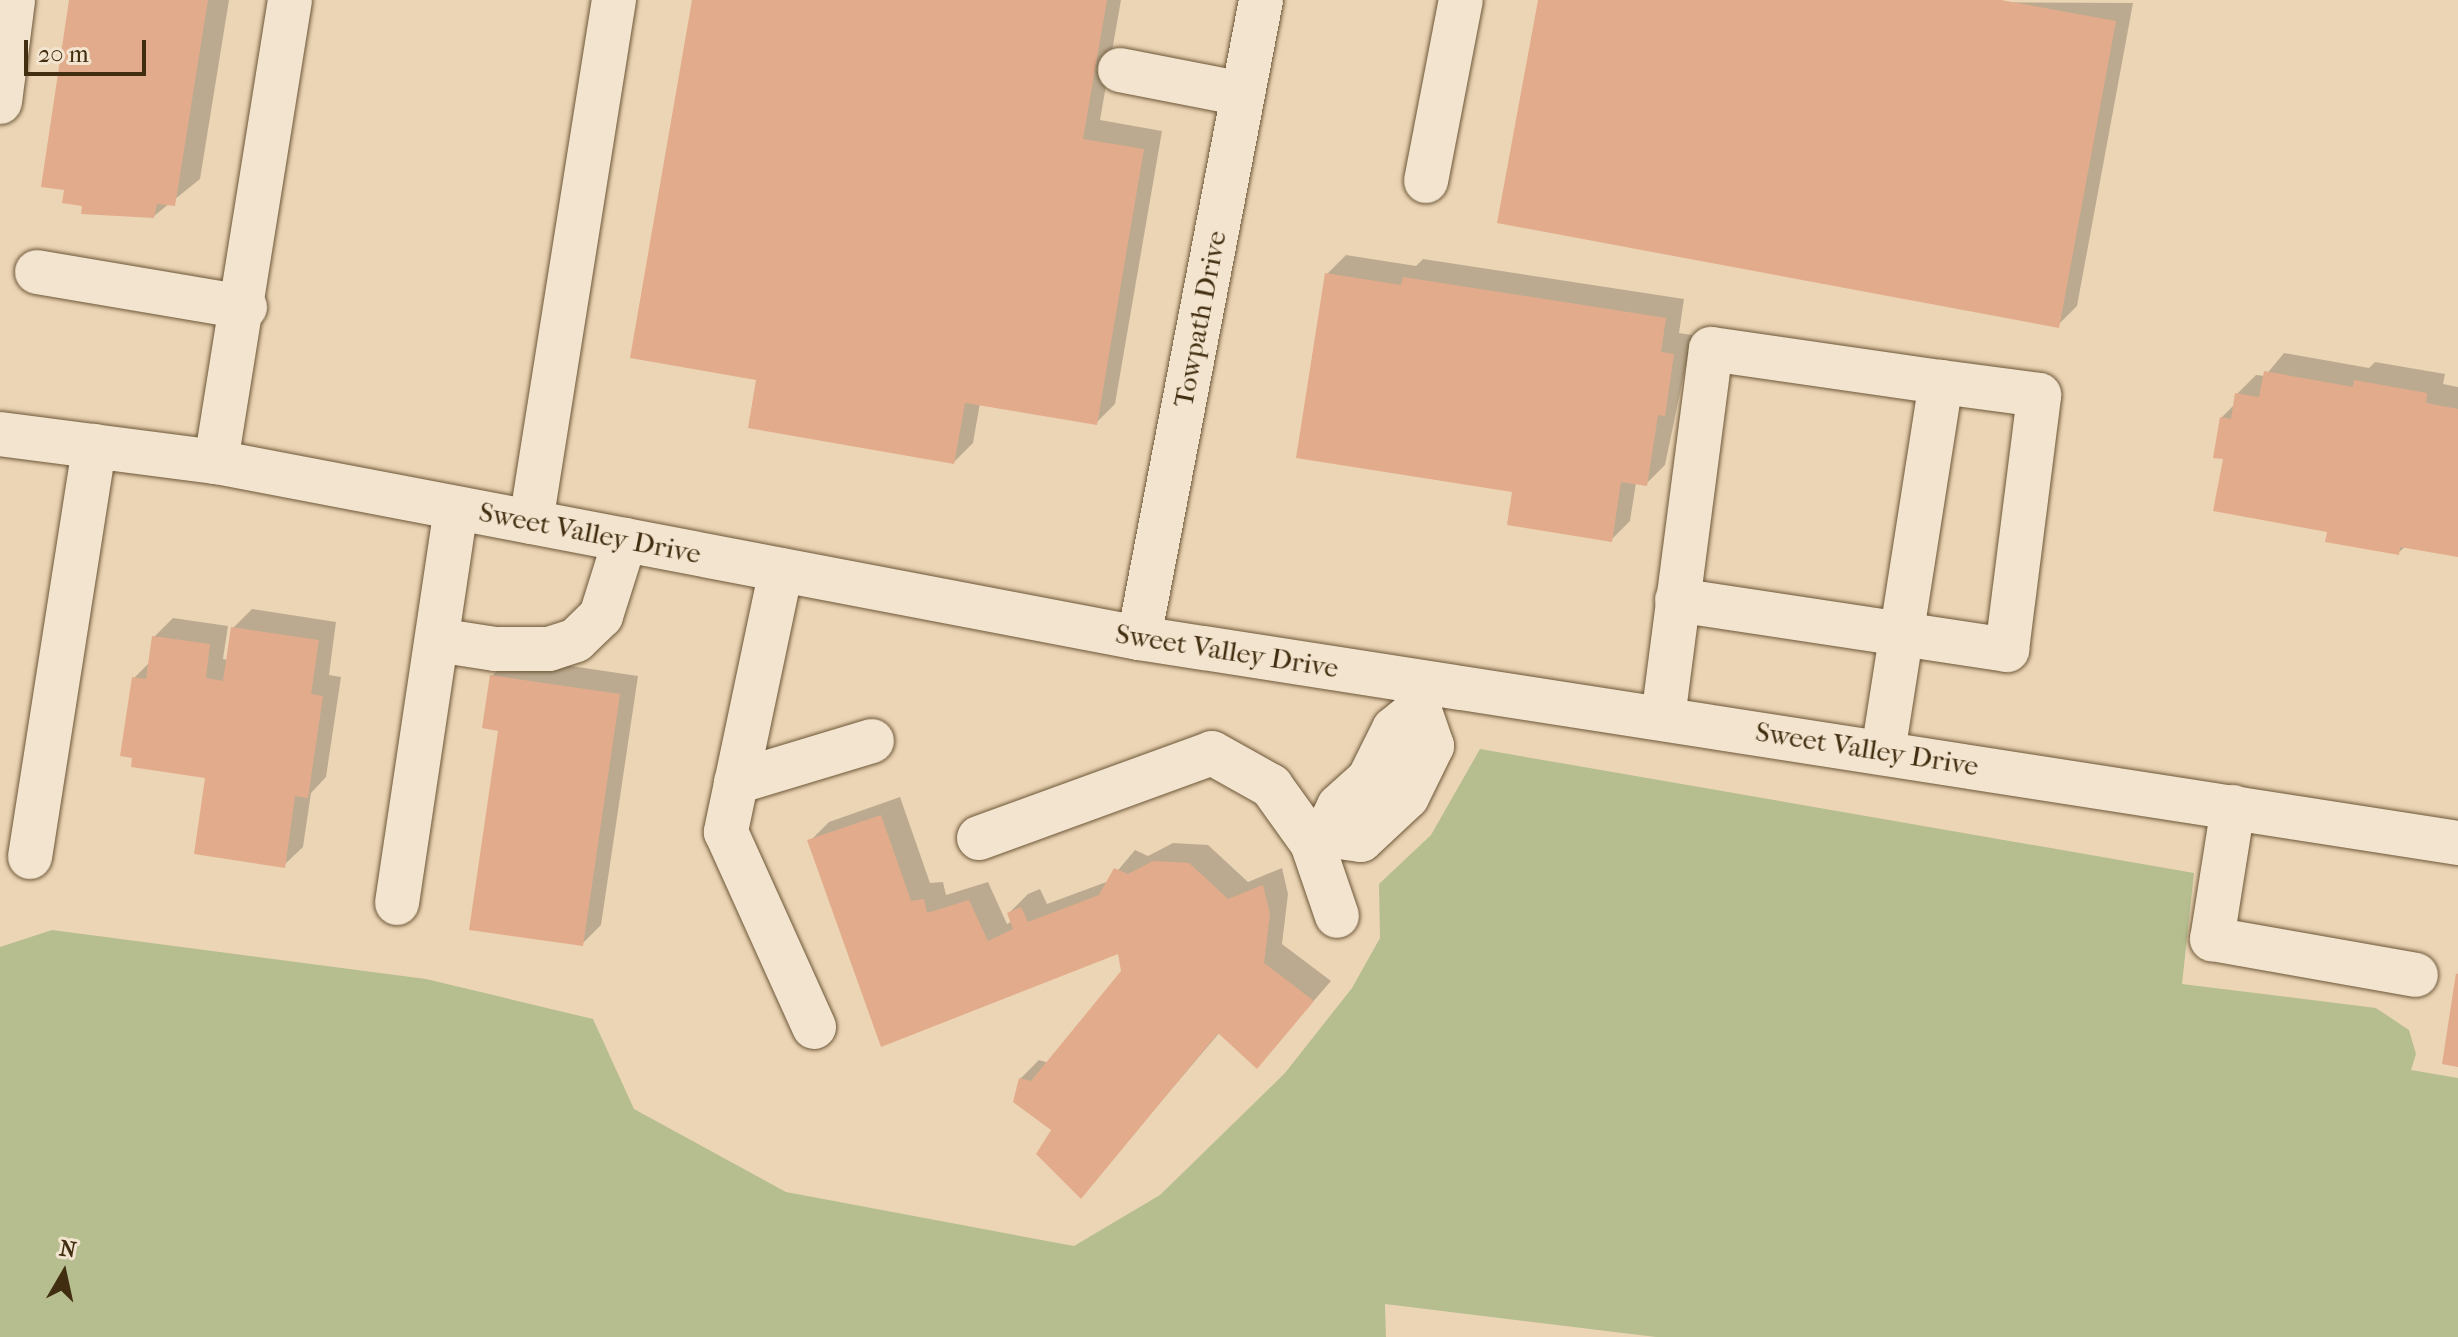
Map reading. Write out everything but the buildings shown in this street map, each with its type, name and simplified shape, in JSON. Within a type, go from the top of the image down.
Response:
[{"type":"street","points":[[0,102],[13,0]]},
{"type":"street","points":[[216,462],[245,307],[290,0]]},
{"type":"street","points":[[531,522],[614,0]]},
{"type":"street","name":"Towpath Drive","points":[[1139,638],[1261,0]]},
{"type":"street","points":[[1426,181],[1461,0]]},
{"type":"street","points":[[1120,70],[1243,94]]},
{"type":"street","points":[[37,272],[245,307]]},
{"type":"street","points":[[1663,718],[1677,600],[1711,349],[2039,395],[2007,650],[1677,600]]},
{"type":"street","points":[[1883,752],[1941,382]]},
{"type":"street","name":"Sweet Valley Drive","points":[[1,443],[94,446],[216,462],[1139,638],[1422,696],[1663,718],[2458,843]]},
{"type":"street","points":[[30,857],[94,446]]},
{"type":"street","points":[[397,903],[456,508]]},
{"type":"street","points":[[437,640],[495,649],[549,649],[576,640],[601,616],[625,540]]},
{"type":"street","points":[[781,570],[726,832],[814,1027]]},
{"type":"street","points":[[1318,839],[1361,840],[1407,797],[1432,746],[1422,696]]},
{"type":"street","points":[[736,782],[872,741]]},
{"type":"street","points":[[979,838],[1212,753],[1271,786],[1318,839],[1337,916]]},
{"type":"street","points":[[2233,807],[2212,939],[2416,975]]},
{"type":"green space","points":[[1480,749],[2194,873],[2182,984],[2376,1008],[2409,1030],[2416,1054],[2411,1070],[2458,1078],[2458,1337],[1656,1337],[1385,1304],[1386,1337],[0,1337],[0,947],[52,930],[426,979],[593,1019],[634,1109],[786,1192],[1074,1246],[1160,1195],[1285,1073],[1352,988],[1380,938],[1379,884],[1431,835]]}]
